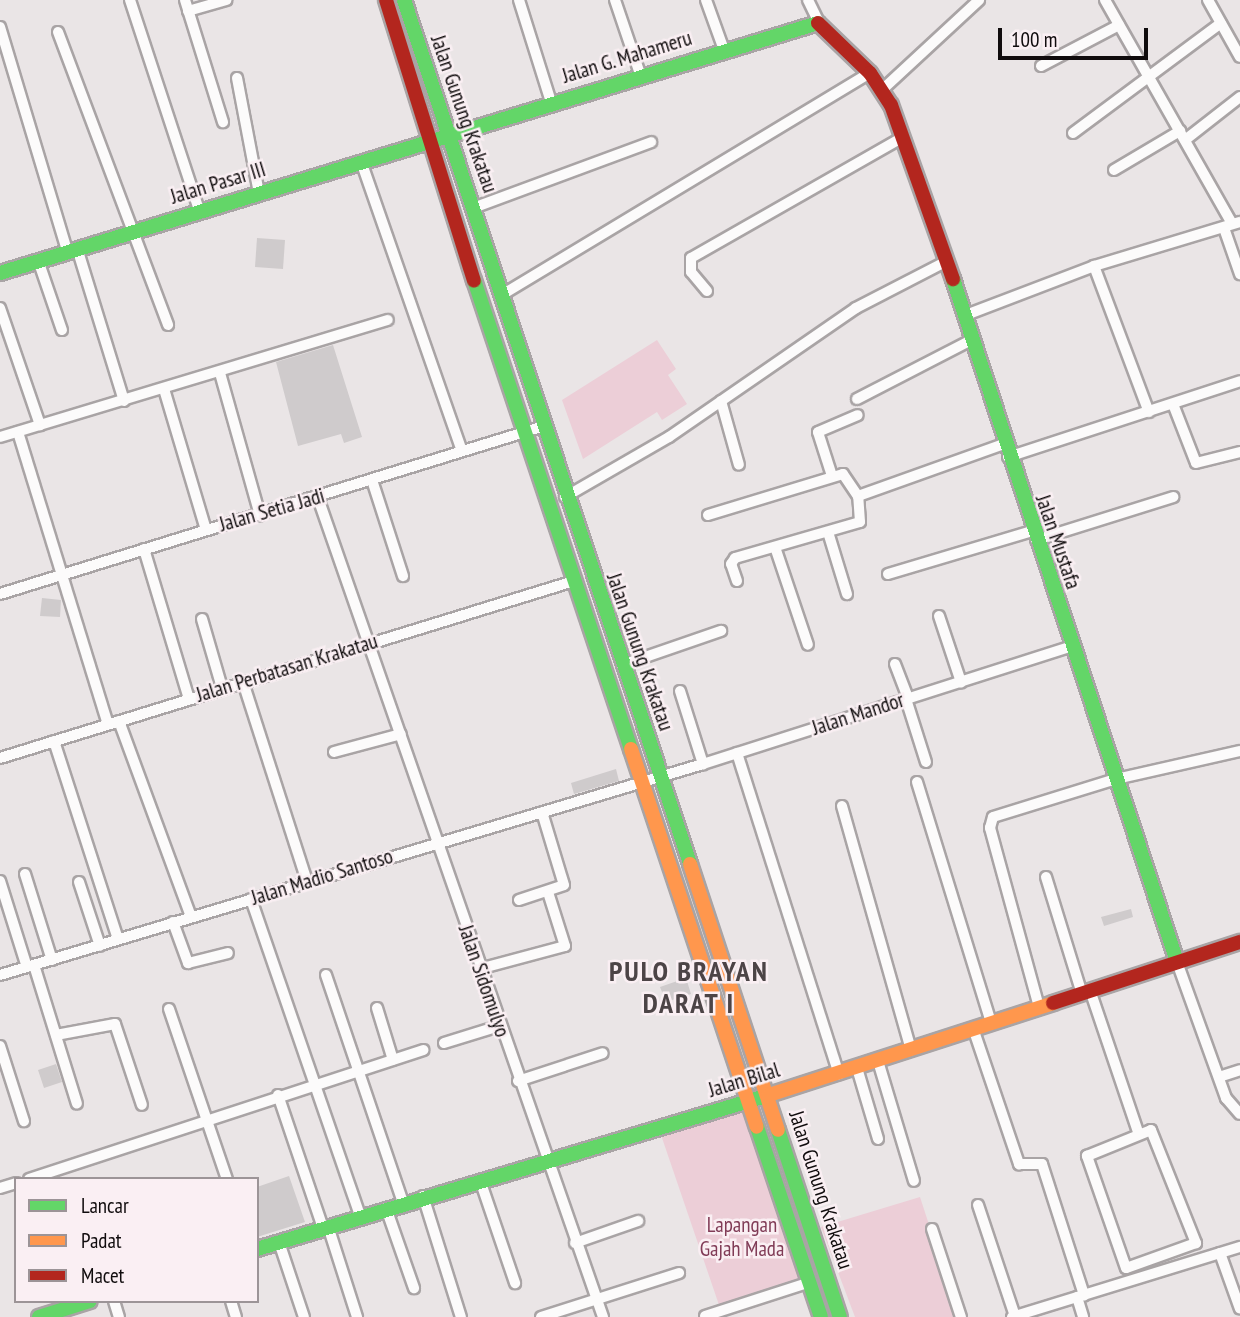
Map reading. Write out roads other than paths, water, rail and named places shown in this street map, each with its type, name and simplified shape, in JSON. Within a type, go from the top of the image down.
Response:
[{"type":"main road","name":"Jalan Gunung Krakatau","points":[[386,0],[429,144],[574,581],[644,782],[746,1102],[821,1317]]},
{"type":"main road","name":"Jalan Gunung Krakatau","points":[[404,0],[565,497],[769,1094],[840,1317]]},
{"type":"main road","name":"Jalan G. Mahameru","points":[[449,137],[640,74],[819,23]]},
{"type":"main road","name":"Jalan Mustafa","points":[[819,23],[883,89],[966,315],[1006,451],[1177,962]]},
{"type":"main road","name":"Jalan Pasar III","points":[[0,273],[449,137]]},
{"type":"main road","name":"Jalan Bilal","points":[[259,1248],[423,1196],[839,1074],[1240,942]]},
{"type":"main road","points":[[39,1317],[59,1306],[78,1303]]},
{"type":"street","points":[[131,0],[199,211]]},
{"type":"street","points":[[223,122],[186,6],[226,0]]},
{"type":"street","points":[[519,0],[551,102]]},
{"type":"street","points":[[615,0],[640,74]]},
{"type":"street","points":[[706,0],[723,50]]},
{"type":"street","name":"Jalan Mustafa","points":[[808,0],[819,23]]},
{"type":"street","points":[[883,89],[979,0]]},
{"type":"street","points":[[1105,0],[1232,225],[1240,274]]},
{"type":"street","points":[[1208,0],[1240,57]]},
{"type":"street","points":[[1073,133],[1221,23]]},
{"type":"street","points":[[1041,66],[1119,25]]},
{"type":"street","points":[[0,27],[124,401]]},
{"type":"street","points":[[58,32],[168,325]]},
{"type":"street","points":[[500,296],[870,73]]},
{"type":"street","points":[[237,78],[259,193]]},
{"type":"street","points":[[1114,170],[1182,135],[1240,97]]},
{"type":"street","points":[[706,291],[691,272],[693,257],[900,139]]},
{"type":"street","points":[[473,208],[651,142]]},
{"type":"street","points":[[362,164],[462,452]]},
{"type":"street","points":[[966,315],[1094,266],[1232,225]]},
{"type":"street","points":[[38,260],[62,330]]},
{"type":"street","points":[[565,497],[721,401],[864,302],[947,261]]},
{"type":"street","points":[[1094,266],[1149,412]]},
{"type":"street","points":[[0,309],[40,425]]},
{"type":"street","points":[[0,438],[220,375],[388,320]]},
{"type":"street","points":[[857,399],[973,339]]},
{"type":"street","points":[[220,375],[260,515]]},
{"type":"street","points":[[858,496],[1006,451],[1149,412],[1240,381]]},
{"type":"street","points":[[165,391],[206,530]]},
{"type":"street","points":[[721,401],[739,465]]},
{"type":"street","points":[[1173,404],[1196,463],[1240,452]]},
{"type":"street","points":[[832,477],[818,432],[858,415]]},
{"type":"street","name":"Jalan Setia Jadi","points":[[0,594],[318,498],[544,426]]},
{"type":"street","points":[[18,432],[113,723],[191,917]]},
{"type":"street","points":[[708,515],[832,477],[848,475],[858,496],[862,520],[733,559],[737,581]]},
{"type":"street","points":[[372,480],[403,576]]},
{"type":"street","points":[[887,574],[1173,497]]},
{"type":"street","name":"Jalan Sidomulyo","points":[[318,498],[438,842],[544,1161],[603,1317]]},
{"type":"street","points":[[828,532],[847,594]]},
{"type":"street","points":[[775,547],[808,645]]},
{"type":"street","points":[[144,549],[189,699]]},
{"type":"street","name":"Jalan Perbatasan Krakatau","points":[[0,758],[574,581]]},
{"type":"street","points":[[939,616],[961,682]]},
{"type":"street","points":[[202,619],[222,688]]},
{"type":"street","points":[[622,665],[722,631]]},
{"type":"street","name":"Jalan Mandor","points":[[644,782],[1072,646]]},
{"type":"street","points":[[895,664],[926,762]]},
{"type":"street","points":[[243,682],[307,881]]},
{"type":"street","points":[[680,691],[703,764]]},
{"type":"street","points":[[334,751],[401,734]]},
{"type":"street","points":[[54,741],[118,939]]},
{"type":"street","points":[[1039,1007],[990,820],[1116,779],[1240,751]]},
{"type":"street","points":[[737,753],[839,1074]]},
{"type":"street","name":"Jalan Madio Santoso","points":[[0,975],[644,782]]},
{"type":"street","points":[[917,782],[991,1022]]},
{"type":"street","points":[[842,806],[911,1050]]},
{"type":"street","points":[[519,900],[564,885],[542,811]]},
{"type":"street","points":[[25,874],[52,960]]},
{"type":"street","points":[[1046,877],[1139,1132]]},
{"type":"street","points":[[0,881],[78,1104]]},
{"type":"street","points":[[79,882],[100,946]]},
{"type":"street","points":[[479,969],[566,946],[548,892]]},
{"type":"street","points":[[251,898],[360,1216]]},
{"type":"street","points":[[173,922],[188,963],[228,953]]},
{"type":"street","name":"Jalan Mustafa","points":[[1177,962],[1226,1098],[1240,1114]]},
{"type":"street","points":[[326,975],[403,1203]]},
{"type":"street","points":[[377,1008],[393,1060]]},
{"type":"street","points":[[169,1009],[226,1177]]},
{"type":"street","points":[[56,1035],[115,1024],[142,1105]]},
{"type":"street","points":[[444,1043],[499,1026]]},
{"type":"street","points":[[973,1028],[1019,1164],[1042,1164],[1080,1296],[1083,1317]]},
{"type":"street","points":[[0,1046],[24,1121]]},
{"type":"street","points":[[35,1177],[207,1118],[423,1050]]},
{"type":"street","points":[[518,1081],[603,1053]]},
{"type":"street","points":[[878,1061],[914,1181]]},
{"type":"street","points":[[857,1068],[878,1139]]},
{"type":"street","points":[[1219,1077],[1240,1070]]},
{"type":"street","points":[[278,1095],[357,1317]]},
{"type":"street","points":[[1139,1132],[1157,1134],[1196,1243],[1126,1268],[1087,1156],[1139,1132]]},
{"type":"street","points":[[480,1180],[515,1283]]},
{"type":"street","points":[[423,1196],[461,1317]]},
{"type":"street","points":[[978,1205],[1014,1317],[1240,1247]]},
{"type":"street","points":[[386,1208],[414,1288]]},
{"type":"street","points":[[575,1243],[638,1221]]},
{"type":"street","points":[[932,1230],[961,1317]]},
{"type":"street","points":[[279,1242],[304,1317]]},
{"type":"street","points":[[1220,1253],[1240,1309]]},
{"type":"street","points":[[541,1317],[596,1297],[679,1273]]},
{"type":"street","points":[[705,1316],[810,1282]]},
{"type":"district","name":"PULO BRAYAN DARAT I","points":[[689,987]]},
{"type":"park label","name":"Lapangan Gajah Mada","points":[[742,1237]]}]
